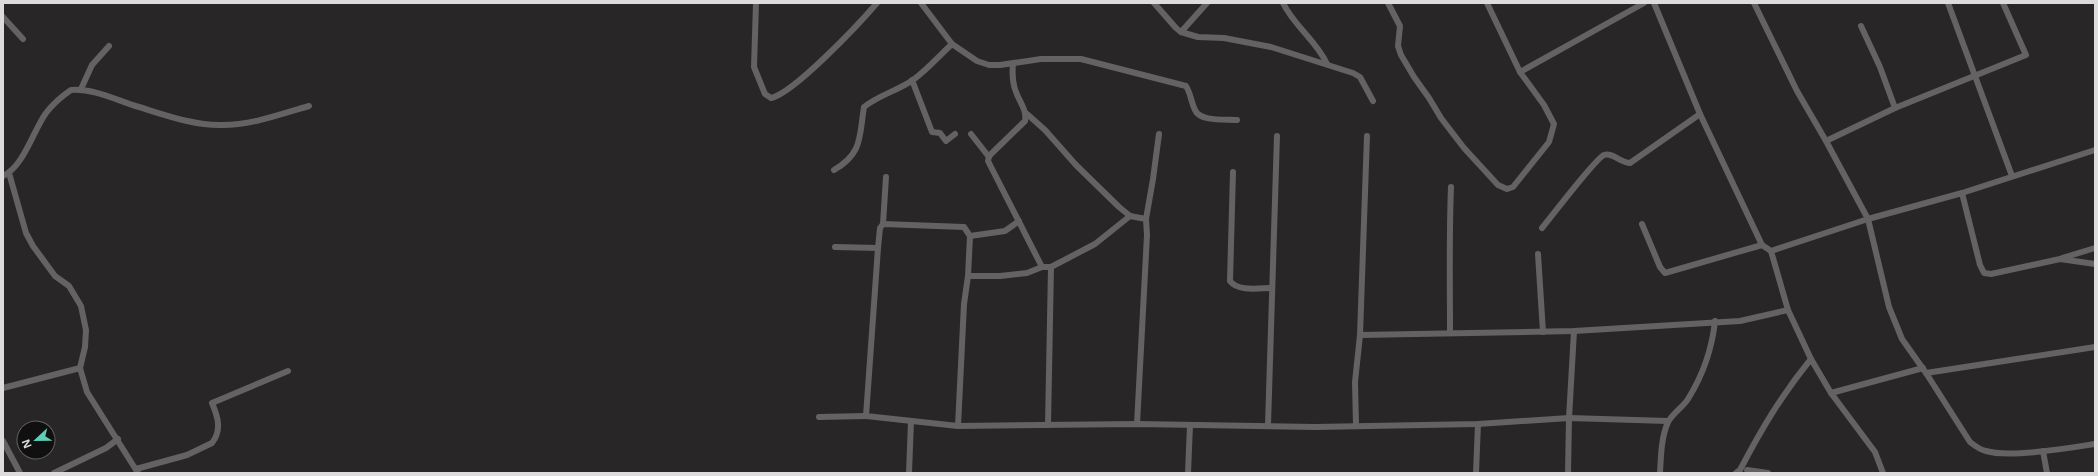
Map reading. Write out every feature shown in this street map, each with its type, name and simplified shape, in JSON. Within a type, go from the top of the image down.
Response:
[{"type":"street","points":[[756,3],[754,67],[765,94],[771,98],[778,96],[793,86],[848,34],[877,3]]},
{"type":"street","points":[[921,3],[952,44],[977,61],[989,64],[1014,64],[1041,59],[1081,59],[1186,86],[1191,94],[1195,112],[1202,117],[1237,120]]},
{"type":"street","points":[[1154,3],[1176,28],[1182,32],[1198,37],[1224,38],[1272,48],[1327,64],[1360,77],[1373,101]]},
{"type":"street","points":[[1182,32],[1207,3]]},
{"type":"street","points":[[1283,3],[1287,11],[1321,52],[1327,64]]},
{"type":"street","points":[[1388,3],[1400,26],[1398,46],[1401,54],[1441,118],[1498,185],[1507,189],[1513,187],[1548,142],[1554,131],[1554,124],[1552,117],[1520,72],[1487,3]]},
{"type":"street","points":[[1520,72],[1644,3]]},
{"type":"street","points":[[1654,3],[1700,114],[1762,245],[1771,251],[1788,310],[1811,359],[1831,393],[1875,452],[1883,473]]},
{"type":"street","points":[[1754,3],[1797,91],[1868,219],[1889,306],[1902,339],[1925,371],[1970,442],[1977,448],[1994,453],[2043,451],[2095,444]]},
{"type":"street","points":[[1948,3],[2012,176]]},
{"type":"street","points":[[1826,141],[1895,108],[2026,55],[2003,3]]},
{"type":"street","points":[[3,17],[23,39]]},
{"type":"street","points":[[1861,26],[1880,68],[1895,108]]},
{"type":"street","points":[[834,170],[845,164],[858,147],[864,107],[876,97],[887,94],[912,80],[952,44]]},
{"type":"street","points":[[80,89],[92,65],[109,46]]},
{"type":"street","points":[[1014,64],[1012,76],[1016,91],[1026,114],[1045,130],[1076,165],[1130,216],[1146,219]]},
{"type":"street","points":[[912,80],[932,132],[940,133],[946,141],[955,134]]},
{"type":"street","points":[[3,176],[9,173],[32,141],[46,114],[64,95],[71,90],[80,89],[198,123],[222,125],[247,122],[309,106]]},
{"type":"street","points":[[989,158],[1025,122],[1026,114]]},
{"type":"street","points":[[1542,228],[1593,164],[1604,155],[1610,155],[1624,163],[1630,163],[1700,114]]},
{"type":"street","points":[[971,134],[989,158],[990,166],[1042,267]]},
{"type":"street","points":[[1137,424],[1147,235],[1146,219],[1159,134]]},
{"type":"street","points":[[1268,426],[1277,136]]},
{"type":"street","points":[[1356,425],[1355,382],[1360,335],[1367,136]]},
{"type":"street","points":[[1771,251],[1868,219],[1962,193],[2095,150]]},
{"type":"street","points":[[1233,172],[1230,281],[1234,286],[1241,288],[1272,288]]},
{"type":"street","points":[[9,173],[26,232],[32,246],[55,276],[69,286],[81,306],[86,330],[85,347],[80,368],[87,392],[137,471],[187,455],[212,443],[218,428],[218,419],[212,403],[288,371]]},
{"type":"street","points":[[866,416],[878,248],[880,228],[883,224],[886,177]]},
{"type":"street","points":[[1450,333],[1449,254],[1452,187]]},
{"type":"street","points":[[1962,193],[1980,265],[1984,273],[1991,274],[2060,259],[2095,248]]},
{"type":"street","points":[[968,276],[1010,275],[1027,273],[1042,267],[1051,268],[1095,244],[1130,216]]},
{"type":"street","points":[[970,236],[1005,231],[1019,221]]},
{"type":"street","points":[[883,224],[964,227],[970,236],[968,276],[964,304],[958,426]]},
{"type":"street","points":[[1642,224],[1660,267],[1665,273],[1762,245]]},
{"type":"street","points":[[835,247],[878,248]]},
{"type":"street","points":[[1538,254],[1543,332]]},
{"type":"street","points":[[2060,259],[2095,264]]},
{"type":"street","points":[[1048,425],[1051,268]]},
{"type":"street","points":[[1360,335],[1574,331],[1740,320],[1788,310]]},
{"type":"street","points":[[1660,473],[1660,450],[1668,421],[1688,400],[1707,360],[1713,339],[1715,321]]},
{"type":"street","points":[[1568,473],[1569,418],[1574,331]]},
{"type":"street","points":[[1831,393],[1925,371],[2095,347]]},
{"type":"street","points":[[1768,473],[1743,471],[1771,412],[1791,383],[1811,359]]},
{"type":"street","points":[[3,388],[80,368]]},
{"type":"street","points":[[819,417],[866,416],[958,426],[1137,424],[1315,427],[1356,425],[1478,424],[1569,418],[1668,421]]},
{"type":"street","points":[[909,473],[911,421]]},
{"type":"street","points":[[1476,473],[1478,424]]},
{"type":"street","points":[[1188,473],[1190,425]]},
{"type":"street","points":[[54,473],[106,448],[118,439]]},
{"type":"street","points":[[3,444],[20,473]]},
{"type":"street","points":[[2043,451],[2047,473]]}]
